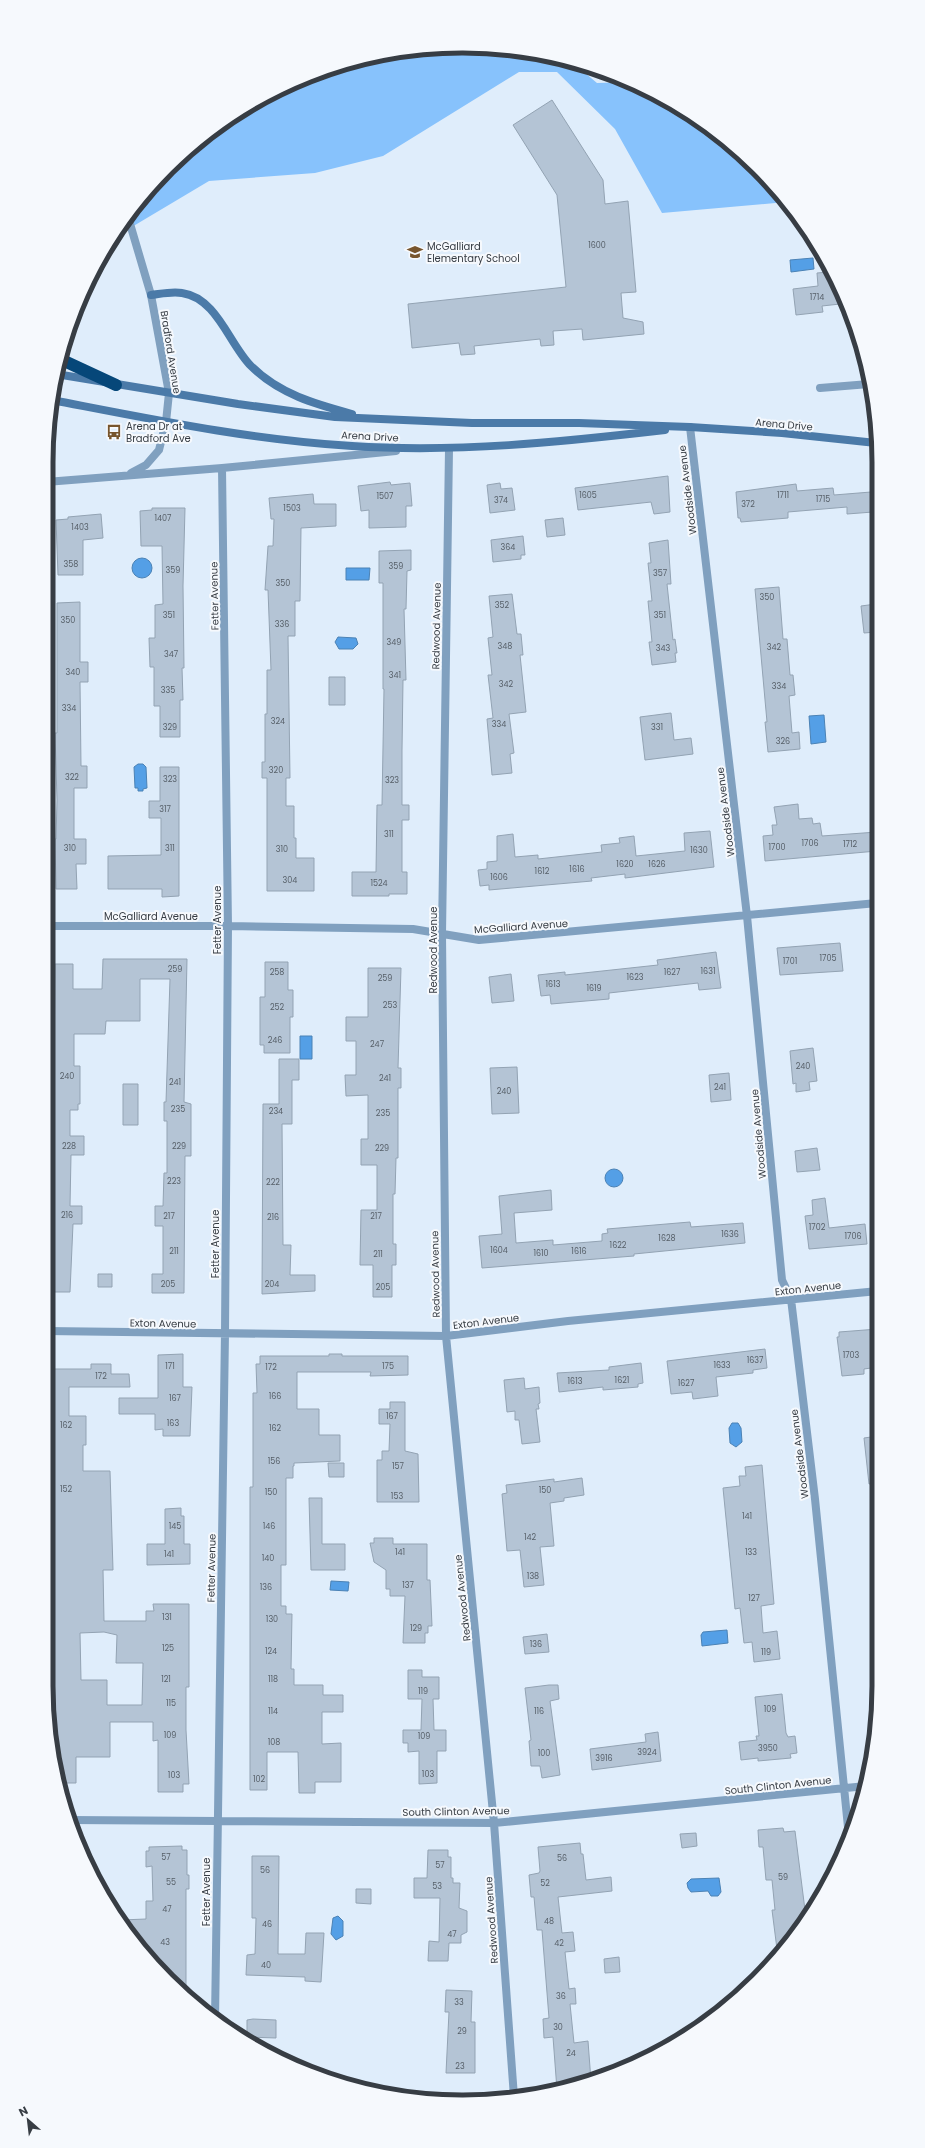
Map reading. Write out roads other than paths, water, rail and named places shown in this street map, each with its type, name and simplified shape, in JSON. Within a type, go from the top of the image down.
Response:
[{"type":"highway","points":[[66,362],[116,385]]},
{"type":"main road","points":[[151,295],[182,293],[208,305],[236,348],[251,366],[272,383],[292,395],[316,404],[368,418]]},
{"type":"main road","name":"Arena Drive","points":[[63,375],[116,385],[335,417],[472,423],[579,423],[690,427],[782,432],[871,442]]},
{"type":"main road","name":"Arena Drive","points":[[58,401],[166,422],[305,441],[352,446],[417,449],[449,449],[575,441],[690,427]]},
{"type":"street","name":"Bradford Avenue","points":[[126,475],[146,465],[159,450],[166,422],[169,393],[151,295],[130,224]]},
{"type":"street","points":[[820,388],[864,384]]},
{"type":"street","name":"Woodside Avenue","points":[[690,427],[747,916],[782,1280],[791,1299],[815,1499],[848,1823]]},
{"type":"street","points":[[53,481],[222,468],[417,449]]},
{"type":"street","name":"Redwood Avenue","points":[[449,449],[442,934],[446,1336],[494,1823],[514,2091]]},
{"type":"street","name":"Fetter Avenue","points":[[215,2011],[216,1821],[225,1333],[228,926],[222,468]]},
{"type":"street","name":"McGalliard Avenue","points":[[53,926],[228,926],[413,929],[479,940],[872,904]]},
{"type":"street","name":"Exton Avenue","points":[[53,1331],[446,1336],[872,1292]]},
{"type":"street","name":"South Clinton Avenue","points":[[76,1820],[494,1823],[859,1787]]},
{"type":"place","name":"McGalliard Elementary School","points":[[415,252]]},
{"type":"place","name":"Arena Dr at Bradford Ave","points":[[114,432]]}]
